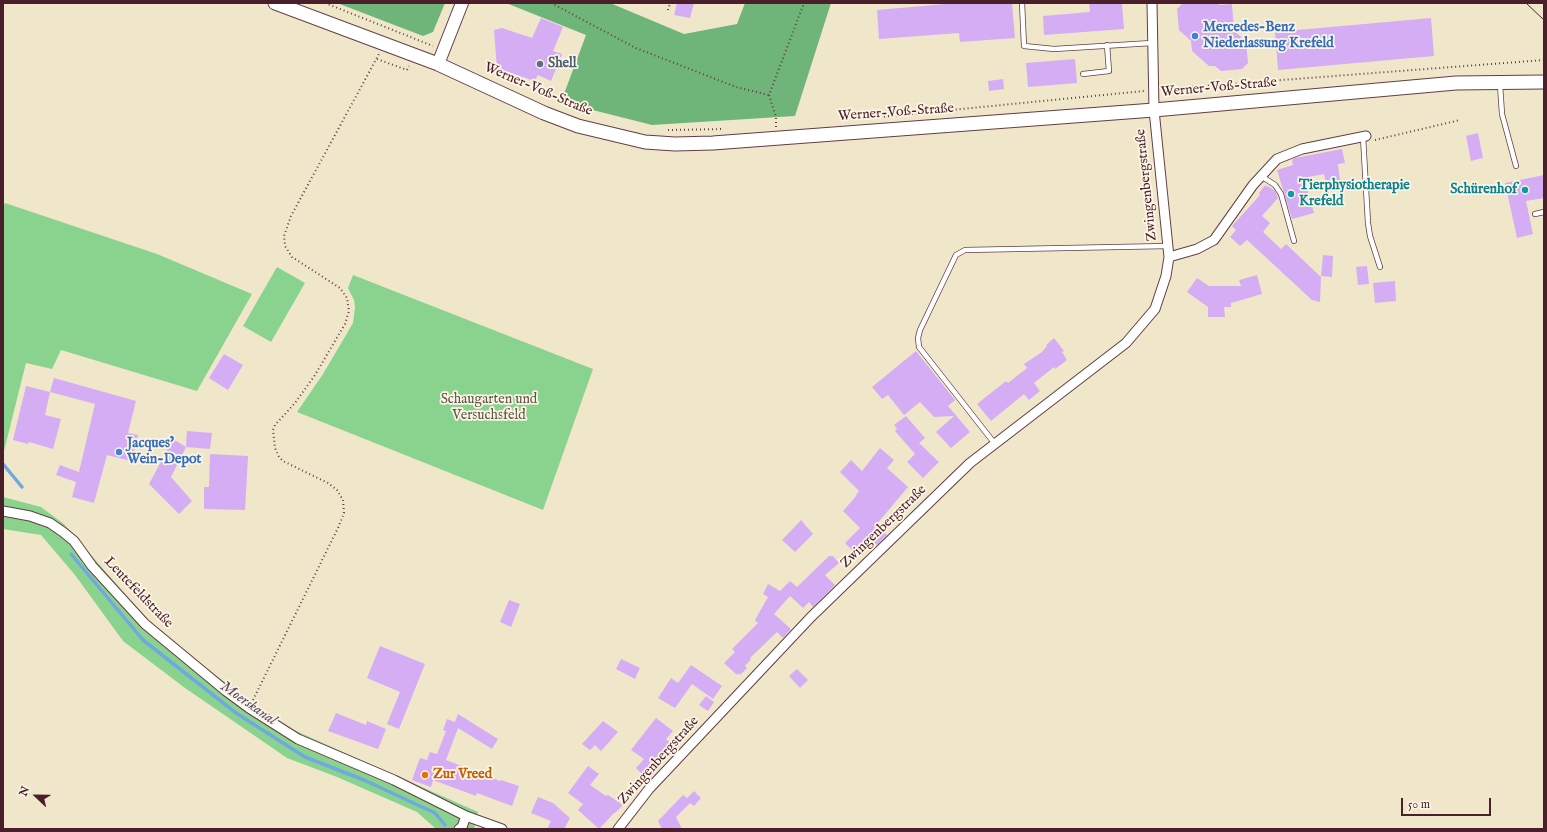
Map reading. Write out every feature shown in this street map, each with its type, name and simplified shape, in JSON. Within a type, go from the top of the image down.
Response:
[{"type":"main road","name":"Werner-Voß-Straße","points":[[275,3],[438,64],[544,113],[578,126],[644,142],[675,144],[712,143],[1154,110],[1456,83],[1544,82]]},
{"type":"street","points":[[438,64],[462,3]]},
{"type":"street","name":"Zwingenbergstraße","points":[[618,829],[649,789],[811,617],[970,463],[1126,343],[1155,309],[1166,276],[1169,257],[1152,90],[1152,3]]},
{"type":"street","name":"Zwingenbergstraße","points":[[1169,257],[1197,249],[1214,240],[1253,185],[1277,159],[1302,149],[1365,137]]},
{"type":"street","name":"Leutefeldstraße","points":[[3,511],[30,516],[50,524],[63,532],[74,541],[92,566],[145,624],[226,691],[249,708],[298,739],[394,780],[466,816]]},
{"type":"street","points":[[459,829],[462,827],[466,816],[502,829]]},
{"type":"lane","points":[[1022,3],[1024,46],[1054,49],[1152,43]]},
{"type":"lane","points":[[1083,74],[1109,70],[1107,45]]},
{"type":"lane","points":[[1500,83],[1502,114],[1516,166]]},
{"type":"lane","points":[[1365,137],[1369,231],[1380,267]]},
{"type":"lane","points":[[1261,176],[1275,185],[1281,194],[1294,241]]},
{"type":"lane","points":[[1535,214],[1544,212]]},
{"type":"lane","points":[[995,444],[922,352],[918,342],[920,330],[956,255],[965,250],[1168,246]]},
{"type":"path","points":[[325,3],[443,50]]},
{"type":"path","points":[[550,3],[636,48],[736,87],[769,95]]},
{"type":"path","points":[[668,10],[670,3]]},
{"type":"path","points":[[776,138],[776,117],[769,95],[804,3]]},
{"type":"path","points":[[249,708],[344,513],[343,500],[333,486],[283,461],[279,457],[276,448],[274,428],[315,376],[345,324],[349,311],[347,298],[340,288],[297,260],[288,252],[284,241],[285,230],[291,216],[377,59],[383,44]]},
{"type":"path","points":[[878,117],[1152,90],[1544,60]]},
{"type":"path","points":[[1365,137],[1376,140],[1460,120]]},
{"type":"path","points":[[662,130],[730,128]]},
{"type":"green space","points":[[337,3],[445,3],[433,32],[423,36]]},
{"type":"green space","points":[[506,3],[610,3],[684,34],[737,24],[745,3],[831,3],[795,116],[652,125],[561,102],[586,35]]},
{"type":"green space","points":[[5,203],[157,254],[252,294],[197,391],[61,350],[52,369],[26,363],[3,455],[3,207]]},
{"type":"green space","points":[[277,267],[305,283],[271,342],[243,326]]},
{"type":"green space","name":"Schaugarten und Versuchsfeld","points":[[353,275],[593,369],[543,510],[297,412],[323,374],[353,323],[355,307],[354,300],[348,288]]},
{"type":"green space","points":[[3,497],[41,507],[64,524],[145,617],[176,644],[242,696],[287,727],[478,812],[474,829],[436,829],[417,812],[337,777],[287,758],[185,688],[123,641],[75,575],[41,535],[3,529]]},
{"type":"building","points":[[677,3],[694,3],[690,18],[674,15]]},
{"type":"building","points":[[957,3],[1012,3],[1015,38],[960,42],[959,33],[879,39],[877,10]]},
{"type":"building","points":[[1089,3],[1122,3],[1124,29],[1044,35],[1043,16],[1090,12]]},
{"type":"building","points":[[1183,3],[1219,3],[1219,5],[1232,4],[1234,31],[1246,41],[1248,63],[1242,69],[1221,71],[1215,66],[1209,66],[1192,51],[1191,41],[1179,30],[1177,9]]},
{"type":"building","points":[[541,18],[563,27],[553,51],[562,54],[551,81],[538,75],[534,81],[497,68],[494,30],[502,28],[532,38]]},
{"type":"building","points":[[1431,18],[1434,56],[1278,70],[1275,32]]},
{"type":"building","points":[[1075,59],[1077,83],[1028,87],[1026,63]]},
{"type":"building","points":[[1003,79],[1004,89],[989,91],[988,81]]},
{"type":"building","points":[[1478,133],[1483,158],[1471,161],[1466,136]]},
{"type":"building","points":[[1342,149],[1345,163],[1338,164],[1341,189],[1328,192],[1324,174],[1304,178],[1314,213],[1292,219],[1277,170],[1293,165],[1292,160],[1295,158]]},
{"type":"building","name":"Schürenhof","points":[[1544,175],[1544,198],[1526,201],[1533,234],[1517,238],[1505,183]]},
{"type":"building","points":[[1265,185],[1275,191],[1278,198],[1262,216],[1270,223],[1263,232],[1281,249],[1286,244],[1321,277],[1320,302],[1312,300],[1247,240],[1240,246],[1230,237],[1236,230],[1232,226],[1260,195],[1259,193]]},
{"type":"building","points":[[1323,255],[1333,256],[1332,277],[1321,276]]},
{"type":"building","points":[[1367,266],[1369,284],[1358,285],[1356,267]]},
{"type":"building","points":[[1257,275],[1262,294],[1231,303],[1231,307],[1224,307],[1225,317],[1208,317],[1208,307],[1187,292],[1197,278],[1209,286],[1241,286],[1239,280]]},
{"type":"building","points":[[1395,281],[1396,301],[1375,303],[1373,283]]},
{"type":"building","points":[[1054,338],[1064,351],[1062,352],[1067,360],[1055,369],[1054,367],[1034,383],[1040,391],[1029,400],[1024,394],[991,421],[977,404],[1006,381],[1008,383],[1027,368],[1024,364],[1042,352],[1047,346],[1046,345]]},
{"type":"building","points":[[916,351],[955,400],[948,406],[970,432],[951,448],[936,432],[954,416],[934,417],[920,402],[904,415],[888,395],[882,399],[872,387]]},
{"type":"building","points":[[224,354],[243,365],[228,390],[209,378]]},
{"type":"building","points":[[54,378],[136,401],[128,433],[138,435],[131,461],[107,455],[94,503],[72,497],[76,482],[56,475],[60,465],[79,472],[95,404],[50,392]]},
{"type":"building","points":[[26,386],[50,392],[45,415],[61,419],[53,449],[29,442],[28,444],[13,440]]},
{"type":"building","points":[[906,416],[925,438],[919,443],[939,462],[923,478],[907,462],[915,454],[895,431],[897,429],[894,425]]},
{"type":"building","points":[[187,431],[212,433],[210,449],[186,447]]},
{"type":"building","points":[[173,439],[186,447],[171,477],[192,501],[179,514],[149,484]]},
{"type":"building","points":[[880,448],[894,460],[887,468],[908,487],[876,525],[887,535],[877,545],[869,537],[854,552],[845,543],[860,528],[843,511],[859,491],[840,472],[851,460],[862,471]]},
{"type":"building","points":[[210,454],[248,456],[245,510],[204,509],[204,487],[209,487]]},
{"type":"building","points":[[801,520],[813,534],[795,552],[782,540]]},
{"type":"building","points":[[829,556],[833,556],[839,563],[825,575],[835,585],[813,607],[809,602],[803,608],[790,596],[774,614],[791,629],[783,638],[777,632],[750,658],[751,659],[745,666],[747,668],[740,675],[739,673],[737,675],[724,663],[735,652],[732,649],[758,623],[755,620],[768,597],[763,594],[768,584],[780,591],[790,581],[797,587]]},
{"type":"building","points":[[509,600],[520,604],[511,627],[500,622]]},
{"type":"building","points":[[380,646],[425,664],[399,729],[387,724],[400,692],[367,678]]},
{"type":"building","points":[[621,659],[640,668],[635,679],[616,669]]},
{"type":"building","points":[[691,665],[722,686],[713,699],[692,684],[675,708],[658,698],[671,678],[678,683]]},
{"type":"building","points":[[797,669],[808,680],[800,688],[789,676]]},
{"type":"building","points":[[706,696],[714,702],[708,711],[699,705]]},
{"type":"building","points":[[336,713],[366,725],[367,721],[386,729],[378,749],[328,731]]},
{"type":"building","points":[[458,714],[498,739],[492,749],[458,728],[446,760],[500,781],[501,780],[519,786],[512,806],[477,793],[476,796],[433,780],[431,787],[412,780],[420,758],[427,760],[430,752],[437,754],[446,731],[443,730],[447,719],[455,722]]},
{"type":"building","points":[[656,718],[673,731],[666,739],[674,746],[658,765],[660,767],[648,780],[636,768],[644,759],[631,750]]},
{"type":"building","points":[[603,721],[618,732],[601,751],[595,745],[590,750],[582,744]]},
{"type":"building","points":[[588,766],[599,774],[590,785],[623,805],[599,829],[578,810],[583,804],[568,793]]},
{"type":"building","points":[[694,791],[701,798],[694,806],[690,803],[676,817],[682,829],[662,829],[658,821],[683,795],[687,798]]},
{"type":"building","points":[[538,797],[553,803],[570,818],[564,829],[547,829],[551,821],[531,813]]},
{"type":"waterway","name":"Moerskanal","points":[[3,464],[22,487]]},
{"type":"waterway","name":"Moerskanal","points":[[71,554],[143,640],[236,713],[305,757],[364,780],[435,813],[445,825]]},
{"type":"tram line","points":[[1526,3],[1544,20]]},
{"type":"place","name":"Mercedes-Benz Niederlassung Krefeld","points":[[1195,36]]},
{"type":"place","name":"Shell","points":[[540,64]]},
{"type":"place","name":"Schürenhof","points":[[1525,190]]},
{"type":"place","name":"Tierphysiotherapie Krefeld","points":[[1291,194]]},
{"type":"place","name":"Jacques’ Wein-Depot","points":[[119,452]]},
{"type":"place","name":"Zur Vreed","points":[[425,775]]}]
